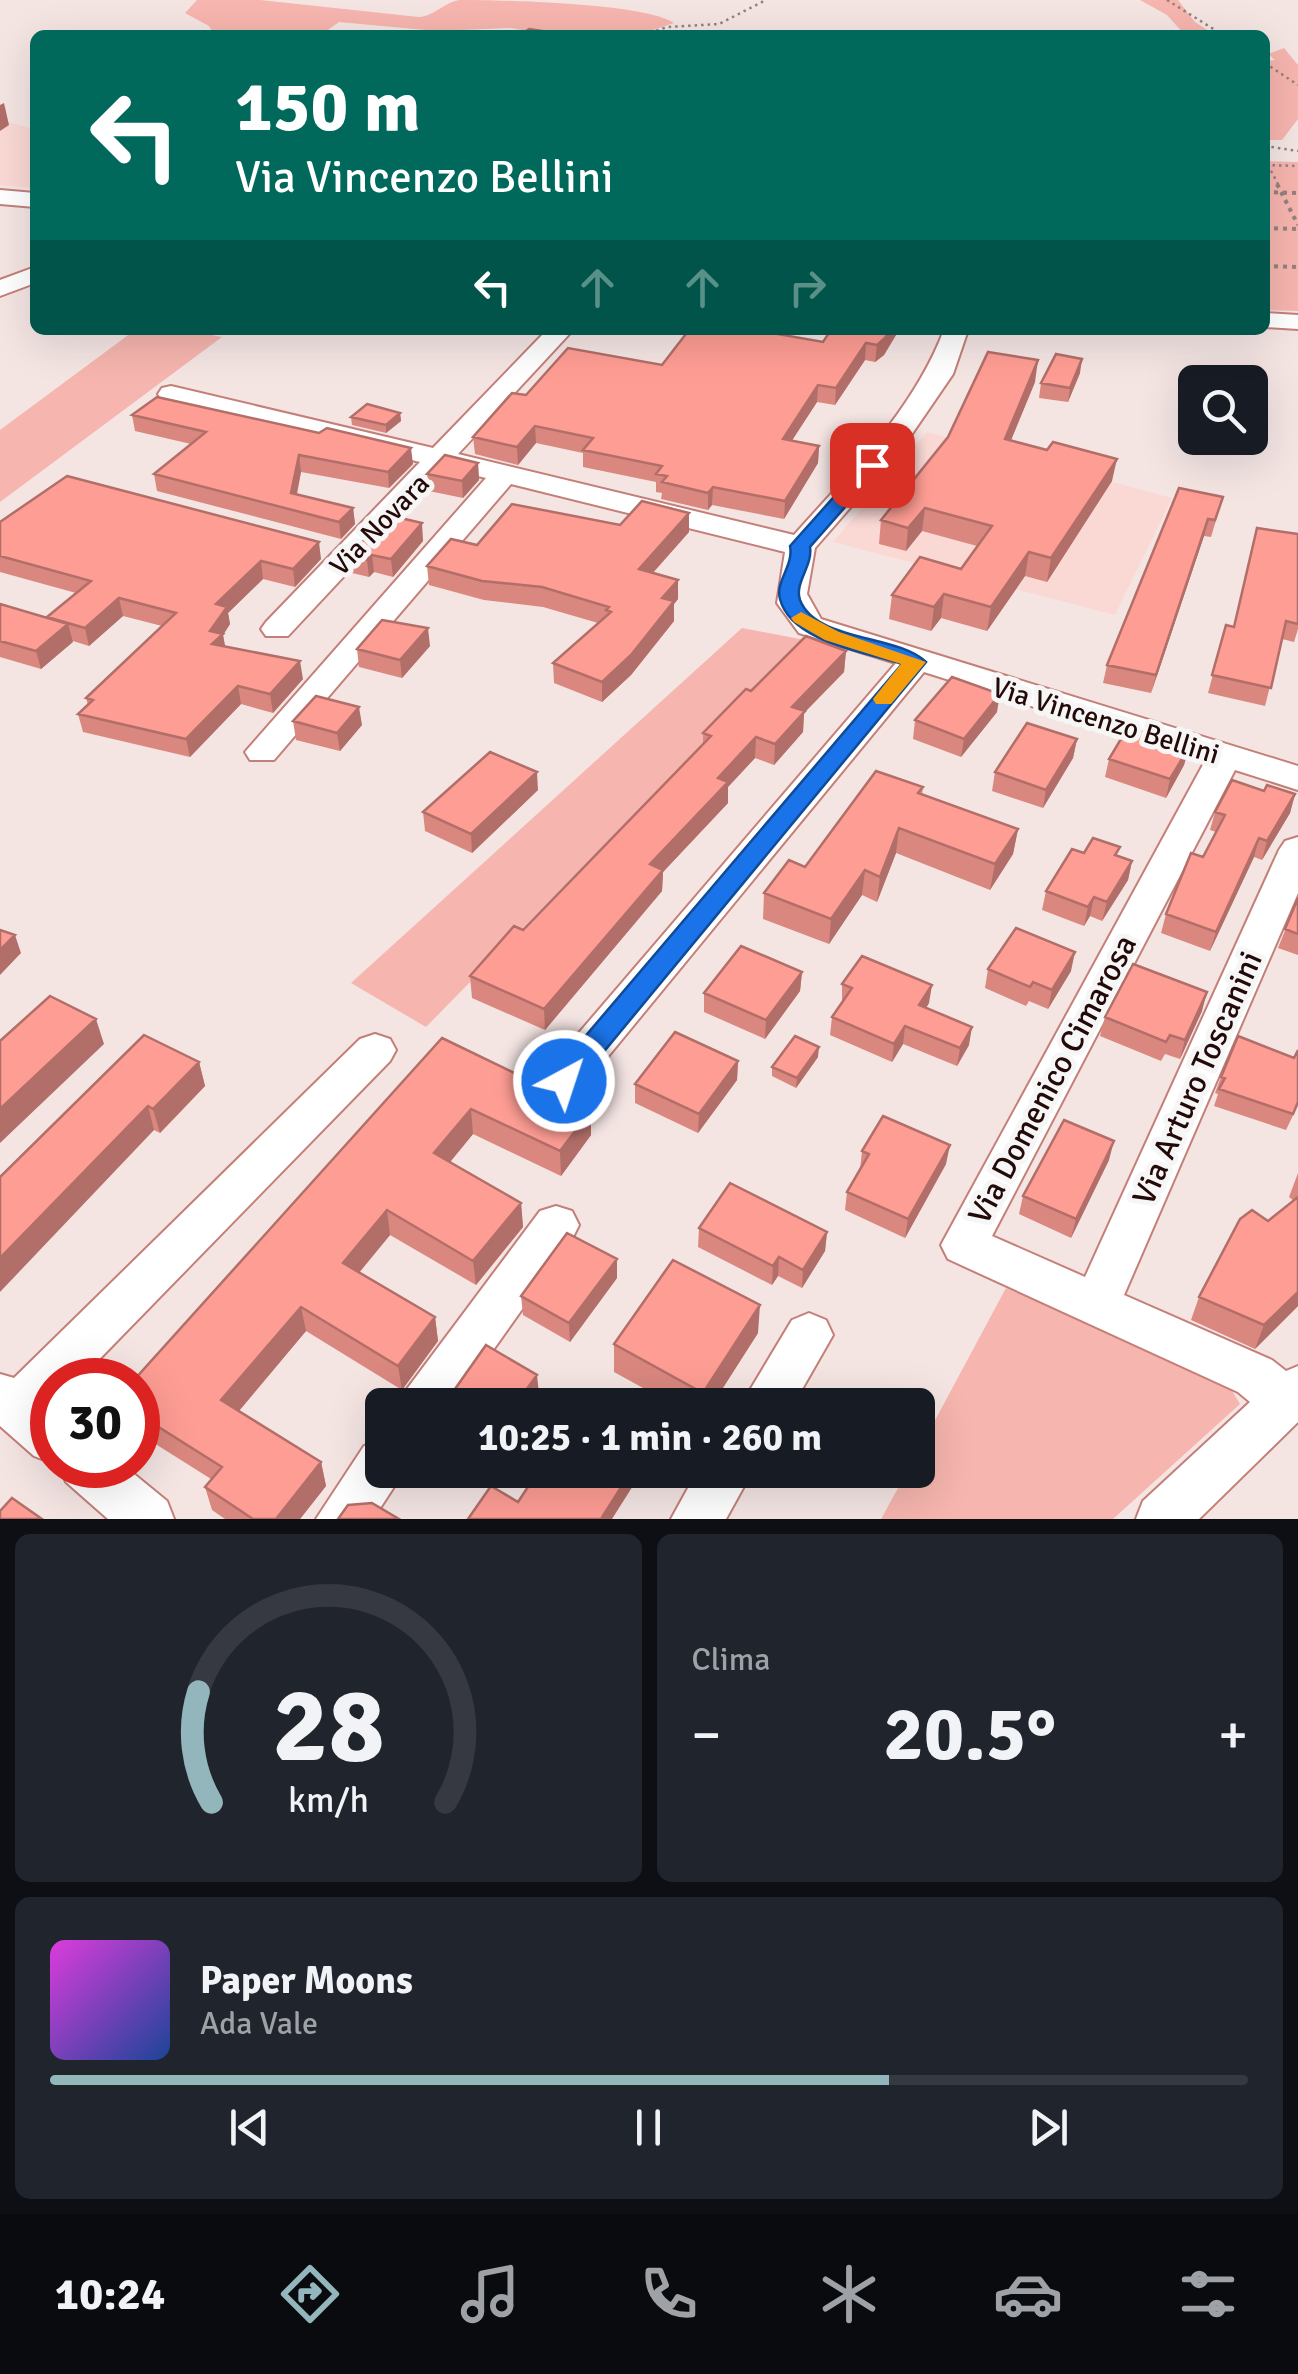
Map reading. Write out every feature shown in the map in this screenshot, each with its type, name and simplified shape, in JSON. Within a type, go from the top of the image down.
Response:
[{"type":"street","points":[[0,196],[30,199]]},
{"type":"street","points":[[0,289],[30,276]]},
{"type":"street","points":[[1270,320],[1298,322]]},
{"type":"street","name":"Via Novara","points":[[277,629],[556,335]]},
{"type":"street","name":"Via Vincenzo Bellini","points":[[954,335],[940,374],[902,427],[800,546],[802,558],[790,586],[790,600],[798,615],[832,636],[1298,778]]},
{"type":"street","points":[[171,394],[800,546]]},
{"type":"street","points":[[262,752],[506,472]]},
{"type":"street","points":[[312,544],[350,554]]},
{"type":"street","points":[[564,1081],[915,662]]},
{"type":"street","name":"Via Domenico Cimarosa","points":[[1224,756],[964,1244],[1292,1394]]},
{"type":"street","name":"Via Arturo Toscanini","points":[[1096,1305],[1298,850]]},
{"type":"street","points":[[23,1415],[375,1050]]},
{"type":"street","points":[[437,1388],[556,1224]]},
{"type":"street","points":[[776,1388],[809,1335]]},
{"type":"street","points":[[1162,1519],[1292,1394]]},
{"type":"street","points":[[342,1519],[365,1487]]},
{"type":"street","points":[[111,1488],[148,1519]]},
{"type":"street","points":[[697,1519],[716,1488]]},
{"type":"path","points":[[658,30],[719,24],[766,0]]},
{"type":"path","points":[[1168,0],[1216,30]]},
{"type":"path","points":[[1270,66],[1298,85]]},
{"type":"path","points":[[1270,147],[1298,152]]},
{"type":"path","points":[[1270,165],[1298,166]]},
{"type":"path","points":[[1270,170],[1298,227],[1270,228]]},
{"type":"path","points":[[1270,192],[1298,193]]},
{"type":"path","points":[[1270,266],[1298,267]]},
{"type":"shaded area","points":[[197,0],[260,0],[419,17],[460,0],[604,7],[658,16],[674,23],[653,30],[425,30],[339,22],[328,30],[211,30],[185,13]]},
{"type":"shaded area","points":[[1140,0],[1178,0],[1195,22],[1207,30],[1180,30],[1167,15]]},
{"type":"shaded area","points":[[1284,48],[1298,65],[1298,119],[1282,140],[1270,140],[1270,60],[1275,60],[1270,53]]},
{"type":"shaded area","points":[[0,120],[30,128],[30,188],[0,185]]},
{"type":"shaded area","points":[[1270,161],[1298,162],[1298,311],[1270,310]]},
{"type":"shaded area","points":[[128,335],[222,337],[0,502],[0,430]]},
{"type":"shaded area","points":[[927,432],[1172,498],[1115,615],[833,542]]},
{"type":"shaded area","points":[[742,628],[805,640],[426,1027],[351,983]]},
{"type":"shaded area","points":[[1006,1288],[1226,1381],[1240,1404],[1113,1519],[881,1519],[898,1488],[935,1488],[935,1420]]},
{"type":"building","points":[[685,335],[783,335],[823,342],[828,335],[887,335],[877,345],[866,343],[836,388],[818,385],[783,439],[819,446],[785,501],[713,487],[708,493],[662,482],[667,476],[656,474],[662,466],[583,450],[593,438],[535,426],[517,447],[473,437],[512,393],[526,395],[568,348],[662,365]]},
{"type":"building","points":[[988,352],[1038,360],[1005,439],[1047,450],[1053,442],[1117,459],[1051,558],[1029,552],[991,607],[944,594],[934,607],[892,595],[920,557],[961,569],[992,526],[925,508],[908,528],[881,520],[948,437]]},
{"type":"building","points":[[1056,354],[1082,359],[1070,388],[1041,383]]},
{"type":"building","points":[[157,397],[319,433],[327,428],[411,448],[388,472],[299,455],[291,493],[353,508],[339,522],[154,474],[206,432],[132,415]]},
{"type":"building","points":[[367,404],[400,413],[386,425],[351,417]]},
{"type":"building","points":[[445,455],[478,463],[462,481],[427,474]]},
{"type":"building","points":[[67,476],[319,542],[293,569],[261,561],[216,604],[227,607],[210,631],[223,634],[212,644],[300,661],[270,694],[238,686],[186,739],[78,714],[93,700],[86,698],[176,613],[119,598],[85,628],[47,617],[91,581],[0,556],[0,522]]},
{"type":"building","points":[[1179,488],[1223,497],[1215,520],[1208,519],[1156,675],[1107,665]]},
{"type":"building","points":[[642,501],[689,513],[639,569],[678,580],[662,598],[674,601],[631,655],[602,682],[553,663],[611,612],[606,610],[609,607],[542,587],[482,581],[427,566],[451,539],[477,545],[512,504],[620,525]]},
{"type":"building","points":[[388,515],[422,523],[391,559],[372,555],[367,560],[350,555]]},
{"type":"building","points":[[1257,528],[1298,534],[1298,624],[1286,621],[1271,688],[1212,675],[1226,625],[1234,627]]},
{"type":"building","points":[[0,604],[68,624],[36,651],[0,641]]},
{"type":"building","points":[[382,620],[428,628],[400,660],[357,649]]},
{"type":"building","points":[[806,636],[846,651],[792,707],[805,711],[775,744],[756,737],[718,778],[728,782],[650,864],[663,870],[544,1009],[470,976],[514,926],[523,930],[711,736],[703,733],[746,689],[751,691]]},
{"type":"building","points":[[952,677],[1000,694],[964,739],[915,720]]},
{"type":"building","points":[[316,696],[359,707],[337,733],[293,721]]},
{"type":"building","points":[[1027,723],[1077,739],[1046,790],[995,772]]},
{"type":"building","points":[[1128,727],[1189,747],[1170,779],[1109,759]]},
{"type":"building","points":[[490,752],[537,772],[471,834],[423,812]]},
{"type":"building","points":[[876,771],[923,787],[918,793],[1018,829],[995,864],[899,828],[880,877],[865,870],[831,919],[764,893],[789,860],[805,867]]},
{"type":"building","points":[[1232,780],[1264,791],[1267,785],[1295,794],[1267,841],[1259,838],[1216,932],[1166,914],[1191,853],[1203,857],[1225,815],[1215,812]]},
{"type":"building","points":[[1093,838],[1120,847],[1115,855],[1132,861],[1107,902],[1094,897],[1088,907],[1046,891],[1072,849],[1084,853]]},
{"type":"building","points":[[1298,898],[1298,934],[1285,929]]},
{"type":"building","points":[[1016,928],[1075,952],[1052,990],[1033,982],[1030,987],[988,969]]},
{"type":"building","points":[[0,930],[15,935],[0,950]]},
{"type":"building","points":[[741,946],[802,972],[766,1020],[704,993]]},
{"type":"building","points":[[862,956],[932,985],[919,1005],[972,1027],[960,1048],[905,1026],[894,1044],[832,1017],[852,988],[842,984]]},
{"type":"building","points":[[1133,964],[1207,992],[1185,1040],[1170,1035],[1166,1042],[1105,1017]]},
{"type":"building","points":[[50,996],[96,1019],[0,1109],[0,1041]]},
{"type":"building","points":[[675,1032],[738,1061],[699,1114],[635,1084]]},
{"type":"building","points":[[144,1035],[199,1062],[153,1109],[148,1106],[0,1258],[0,1177]]},
{"type":"building","points":[[795,1036],[819,1047],[797,1078],[772,1067]]},
{"type":"building","points":[[1238,1036],[1294,1058],[1298,1050],[1298,1102],[1293,1114],[1219,1089]]},
{"type":"building","points":[[442,1038],[591,1110],[560,1151],[471,1109],[434,1153],[521,1203],[473,1261],[387,1210],[343,1263],[435,1317],[398,1366],[301,1307],[221,1400],[321,1462],[276,1519],[253,1519],[205,1487],[222,1467],[160,1428],[160,1358],[154,1358]]},
{"type":"building","points":[[883,1116],[950,1145],[908,1219],[847,1192],[869,1154],[862,1151]]},
{"type":"building","points":[[1064,1120],[1114,1141],[1076,1219],[1023,1196]]},
{"type":"building","points":[[730,1183],[827,1232],[803,1270],[779,1257],[773,1266],[699,1228]]},
{"type":"building","points":[[1298,1197],[1298,1292],[1264,1325],[1199,1297],[1240,1219],[1252,1210],[1268,1221]]},
{"type":"building","points":[[567,1233],[617,1259],[569,1323],[521,1296]]},
{"type":"building","points":[[673,1260],[760,1305],[706,1388],[694,1388],[614,1344]]},
{"type":"building","points":[[486,1345],[537,1375],[527,1388],[456,1388]]},
{"type":"building","points":[[490,1488],[518,1502],[527,1488],[621,1488],[601,1519],[468,1519]]},
{"type":"building","points":[[12,1498],[42,1519],[0,1519],[0,1511]]},
{"type":"building","points":[[372,1503],[399,1519],[338,1519],[348,1505]]},
{"type":"slow traffic","points":[[801,618],[832,636],[915,662],[884,699]]},
{"type":"route","points":[[564,1081],[915,662],[810,626],[790,600],[790,586],[802,558],[800,546],[872,465]]}]
